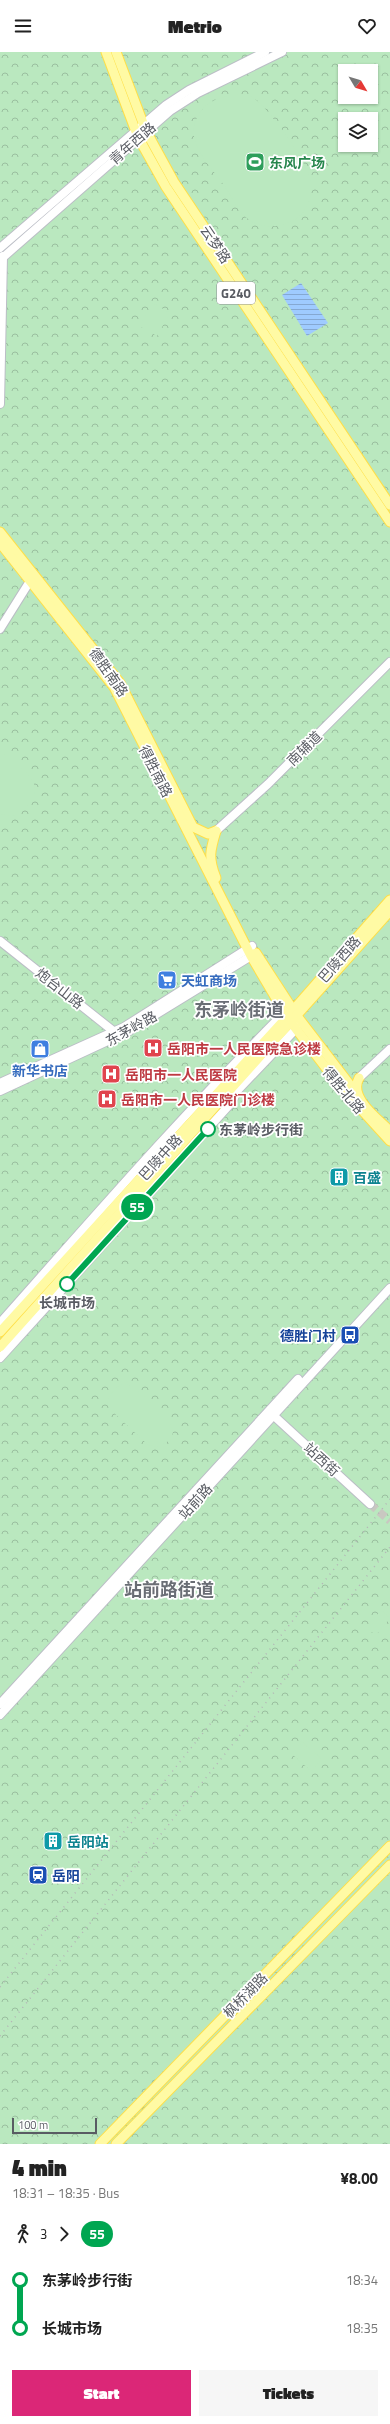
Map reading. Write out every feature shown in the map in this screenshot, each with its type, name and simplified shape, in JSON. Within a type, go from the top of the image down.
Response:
[{"type":"main road","name":"G240","points":[[106,52],[166,187],[390,522]]},
{"type":"main road","name":"云梦路","points":[[116,52],[141,130],[174,182],[390,505]]},
{"type":"main road","name":"青年西路","points":[[1,252],[189,90],[265,52]]},
{"type":"main road","name":"青年西路","points":[[141,130],[198,93],[282,52]]},
{"type":"main road","points":[[0,404],[1,252]]},
{"type":"main road","name":"德胜南路","points":[[0,532],[120,683],[193,827],[208,834],[216,831]]},
{"type":"main road","name":"得胜南路","points":[[0,542],[114,687],[252,951],[292,1018],[390,1131]]},
{"type":"main road","points":[[0,629],[30,581]]},
{"type":"main road","name":"南辅道","points":[[216,831],[268,784],[390,662]]},
{"type":"main road","name":"得胜南路","points":[[216,831],[209,853],[212,867],[252,951]]},
{"type":"main road","name":"巴陵西路","points":[[292,1018],[390,900]]},
{"type":"main road","name":"巴陵西路","points":[[292,1018],[390,911]]},
{"type":"main road","name":"炮台山路","points":[[0,941],[117,1033]]},
{"type":"main road","name":"东茅岭路","points":[[0,1091],[117,1033],[252,951]]},
{"type":"main road","points":[[280,1046],[292,1018]]},
{"type":"main road","points":[[0,1322],[117,1190],[236,1061],[292,1018]]},
{"type":"main road","name":"得胜北路","points":[[292,1018],[305,1042],[329,1073],[390,1141]]},
{"type":"main road","name":"巴陵中路","points":[[0,1347],[292,1018]]},
{"type":"main road","name":"巴陵中路","points":[[0,1332],[292,1018]]},
{"type":"main road","name":"东茅岭路","points":[[0,1083],[117,1033]]},
{"type":"main road","points":[[0,1358],[232,1102],[237,1091],[280,1046],[292,1039],[305,1042]]},
{"type":"main road","points":[[358,1107],[356,1088],[359,1078],[390,1049]]},
{"type":"main road","points":[[329,1073],[354,1079],[359,1078]]},
{"type":"main road","points":[[76,1262],[88,1261]]},
{"type":"main road","name":"站前路","points":[[0,1704],[390,1280]]},
{"type":"main road","name":"站前路","points":[[0,1715],[390,1288]]},
{"type":"main road","points":[[43,1299],[59,1293]]},
{"type":"main road","name":"站西街","points":[[273,1415],[370,1504]]},
{"type":"main road","name":"枫桥湖路","points":[[100,2144],[390,1846]]},
{"type":"main road","name":"枫桥湖路","points":[[116,2144],[390,1865]]},
{"type":"green space","points":[[0,52],[390,52],[390,2144],[0,2144]]},
{"type":"green space","name":"东风广场","points":[[232,95],[250,96],[265,109],[275,120],[294,147],[307,170],[311,184],[310,197],[306,208],[298,218],[276,226],[256,224],[251,221],[239,209],[224,185],[205,160],[195,142],[195,124],[199,114],[209,103],[222,97]]},
{"type":"green space","points":[[153,303],[170,313],[157,336],[139,326]]},
{"type":"green space","points":[[0,751],[27,773],[33,781],[35,789],[34,797],[27,806],[15,816],[0,814]]},
{"type":"green space","points":[[124,1383],[132,1386],[168,1421],[173,1432],[171,1437],[165,1443],[158,1447],[148,1445],[109,1408],[107,1403],[111,1394],[115,1389]]},
{"type":"green space","points":[[381,1610],[390,1618],[376,1635],[366,1628]]},
{"type":"green space","points":[[302,1742],[322,1759],[311,1771],[292,1754]]},
{"type":"water","points":[[301,283],[328,323],[307,336],[282,295]]},
{"type":"tunnel","points":[[370,1504],[390,1521]]},
{"type":"railway","points":[[0,1987],[390,1499]]},
{"type":"railway","points":[[0,2036],[390,1547]]},
{"type":"bus line","name":"55","points":[[67,1284],[208,1129]]},
{"type":"place","name":"东风广场","points":[[255,162]]},
{"type":"place","name":"天虹商场","points":[[167,980]]},
{"type":"place","name":"岳阳市一人民医院急诊楼","points":[[153,1048]]},
{"type":"place","name":"新华书店","points":[[40,1049]]},
{"type":"place","name":"岳阳市一人民医院","points":[[111,1074]]},
{"type":"place","name":"岳阳市一人民医院门诊楼","points":[[107,1099]]},
{"type":"place","name":"东茅岭步行街","points":[[208,1129]]},
{"type":"place","name":"百盛","points":[[339,1177]]},
{"type":"place","name":"长城市场","points":[[67,1284]]},
{"type":"place","name":"德胜门村","points":[[350,1335]]},
{"type":"place","name":"岳阳站","points":[[53,1841]]},
{"type":"place","name":"岳阳","points":[[38,1875]]},
{"type":"district","name":"东茅岭街道","points":[[239,1009]]},
{"type":"district","name":"站前路街道","points":[[169,1589]]}]
